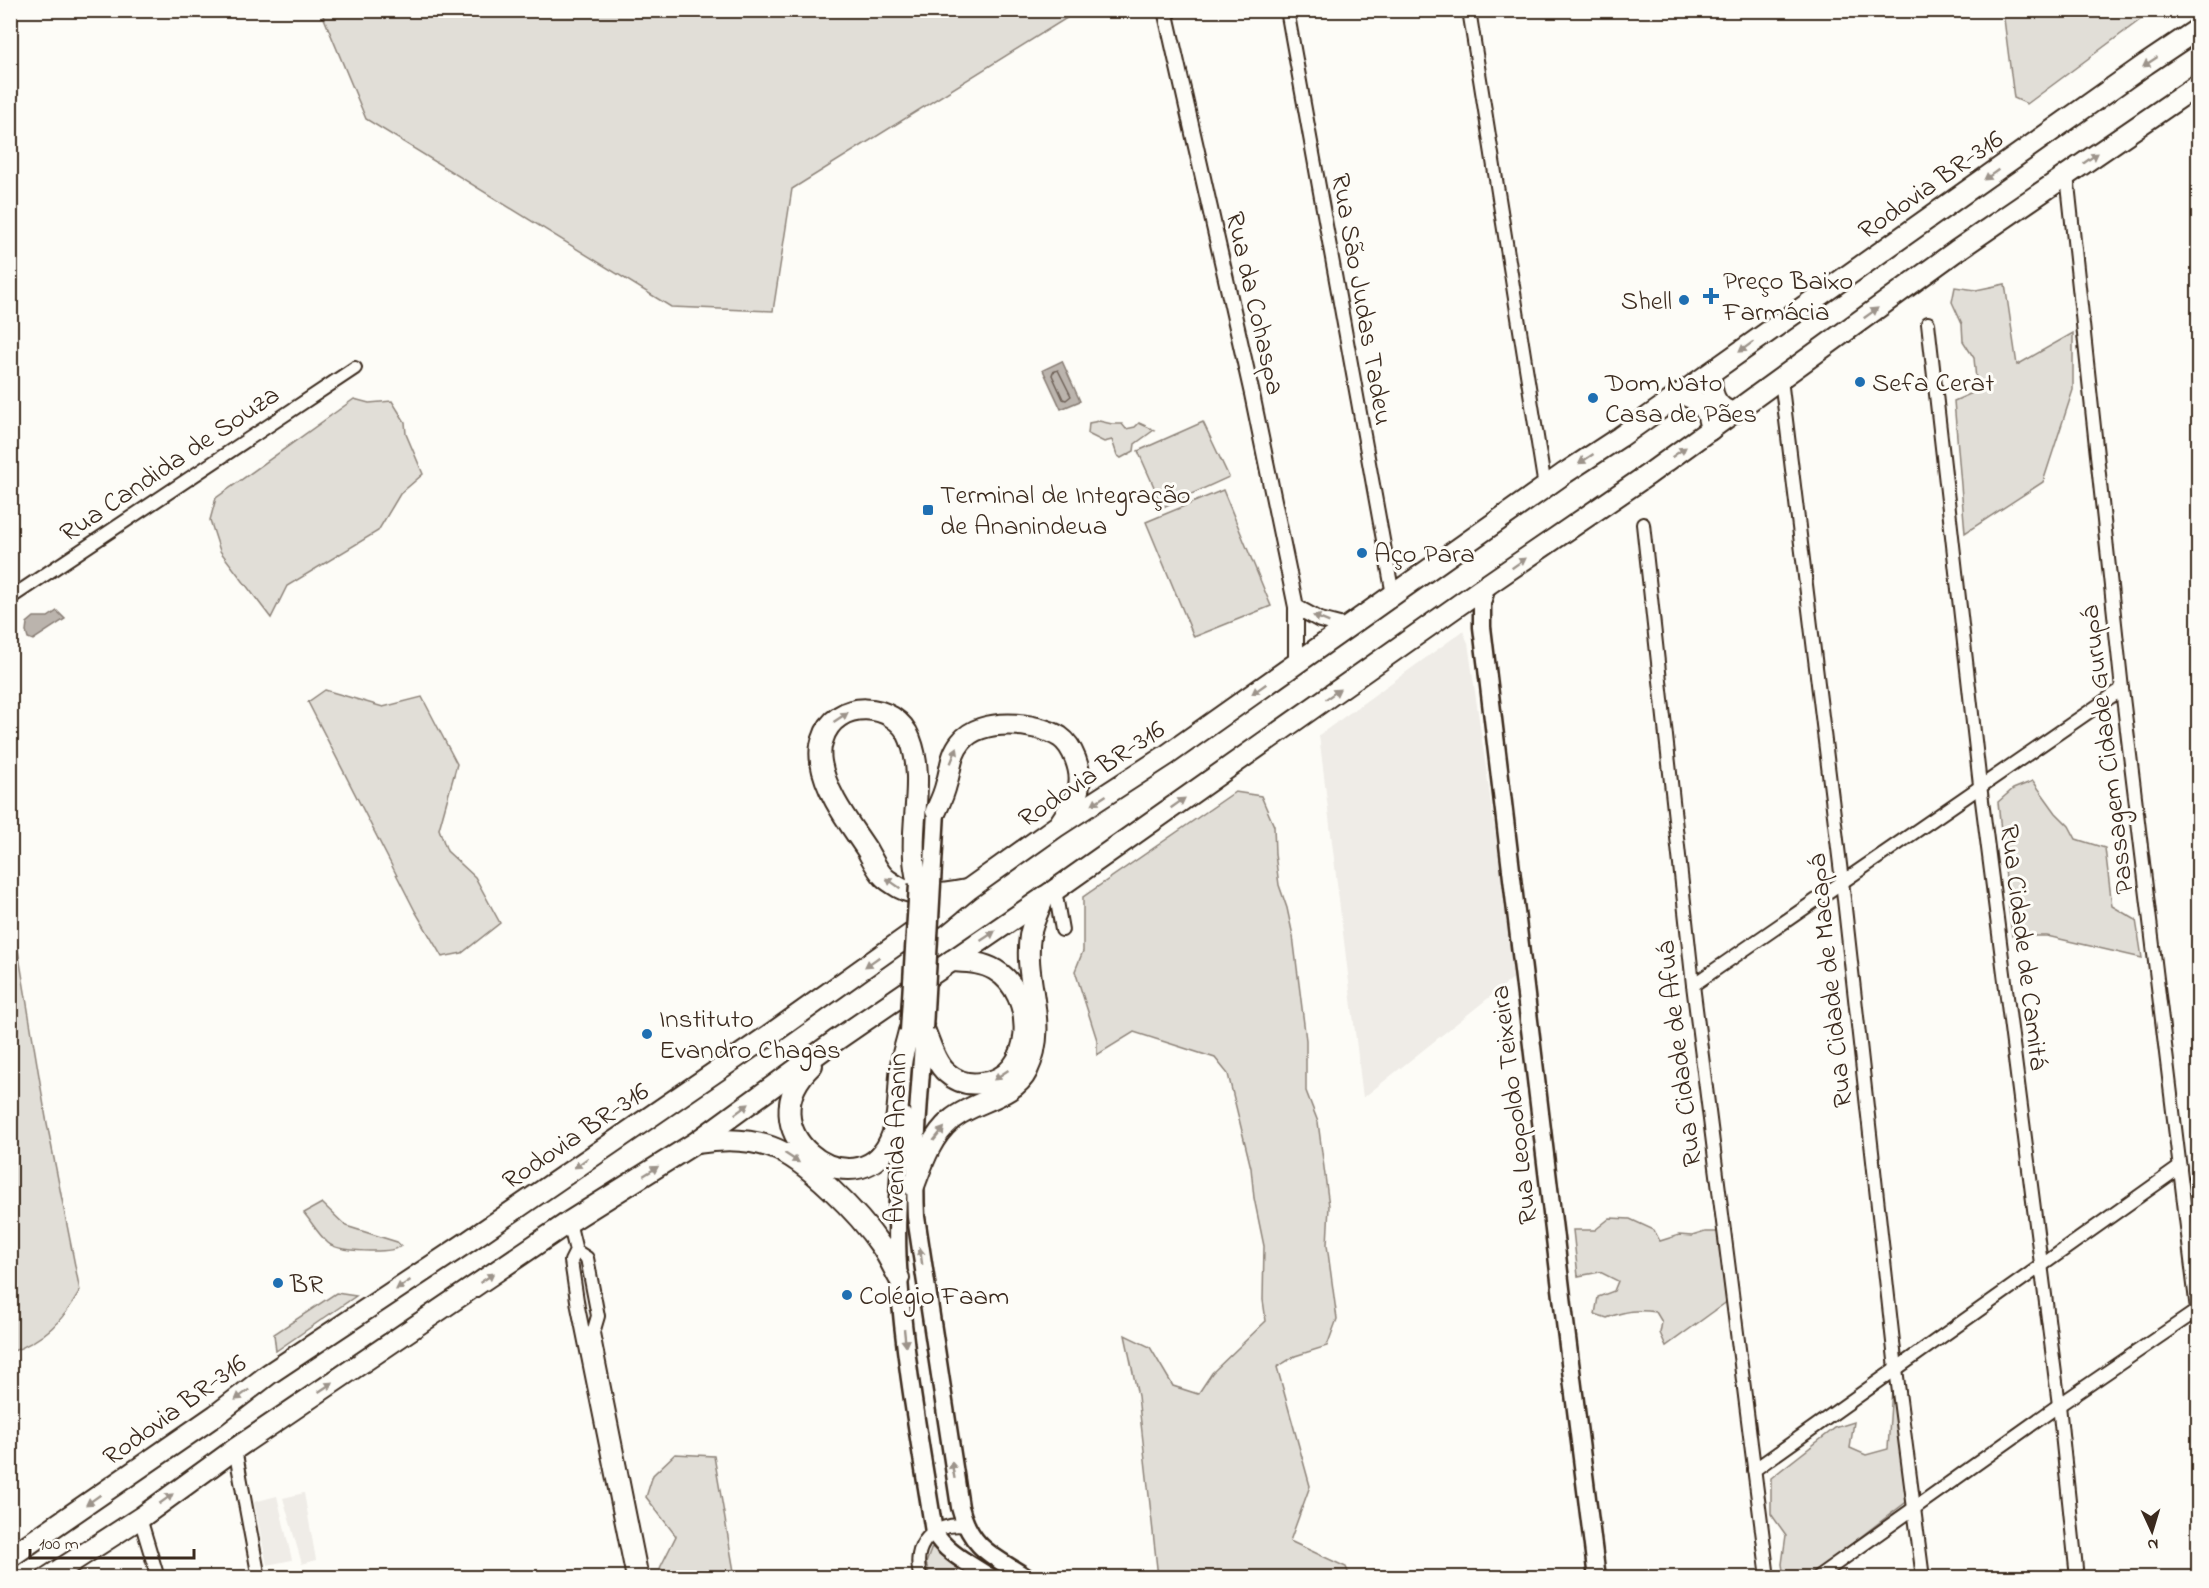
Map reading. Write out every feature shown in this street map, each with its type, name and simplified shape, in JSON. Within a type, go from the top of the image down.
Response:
[{"type":"highway","name":"Rodovia BR-316","points":[[10,1557],[216,1415],[269,1374],[469,1241],[778,1029],[1056,827],[1167,755],[2146,64],[2199,29]]},
{"type":"highway","points":[[47,1578],[140,1518],[235,1449],[569,1222],[695,1143],[835,1041],[1050,894],[1710,430],[1956,250],[2199,85]]},
{"type":"highway","points":[[1711,373],[1711,391],[1716,401],[1723,409],[1734,413]]},
{"type":"highway","points":[[1680,394],[1701,404],[1710,420],[1710,430]]},
{"type":"highway","points":[[925,884],[914,856],[918,777],[911,740],[896,718],[884,712],[867,709],[849,711],[836,720],[825,733],[820,761],[835,801],[884,877],[902,889],[924,895],[969,889]]},
{"type":"highway","points":[[936,811],[946,786],[954,751],[962,739],[982,728],[1027,725],[1045,729],[1062,738],[1071,750],[1079,769],[1079,786],[1071,806],[1056,827]]},
{"type":"highway","points":[[914,1186],[935,1137],[951,1120],[974,1105],[1014,1087],[1026,1074],[1037,1040],[1038,1021],[1031,970],[1030,934],[1050,894]]},
{"type":"highway","points":[[835,1041],[803,1074],[791,1095],[790,1123],[795,1136],[812,1155],[834,1167],[845,1170],[870,1164],[887,1147],[898,1105],[902,1058],[916,1030],[946,1072],[965,1084],[988,1083],[1000,1078],[1016,1062],[1024,1041],[1024,1025],[1022,1002],[1016,989],[1005,976],[993,969],[978,964],[951,962]]},
{"type":"highway","points":[[695,1143],[721,1140],[753,1143],[771,1147],[794,1158],[857,1216],[882,1246],[898,1278]]},
{"type":"main road","name":"Rua Leopoldo Teixeira","points":[[1487,585],[1482,603],[1482,627],[1564,1322],[1597,1578]]},
{"type":"main road","points":[[1455,609],[1472,616],[1482,627]]},
{"type":"main road","name":"Avenida Ananin","points":[[934,1532],[906,1348],[898,1278],[897,1206],[916,1030],[925,884],[936,811]]},
{"type":"main road","name":"Avenida Ananin","points":[[916,1030],[914,1186],[916,1217],[937,1369],[960,1507],[967,1526],[981,1548],[995,1560],[1027,1578]]},
{"type":"main road","points":[[934,1532],[949,1551],[991,1578]]},
{"type":"street","name":"Rua da Cohaspa","points":[[1166,10],[1250,382],[1296,607],[1296,663]]},
{"type":"street","name":"Rua São Judas Tadeu","points":[[1287,10],[1393,595]]},
{"type":"street","points":[[1468,10],[1545,487]]},
{"type":"street","name":"Passagem Cidade Gurupá","points":[[2067,175],[2122,688],[2198,1314]]},
{"type":"street","name":"Rua Cidade de Camitá","points":[[1928,323],[1980,785],[2059,1405],[2077,1578]]},
{"type":"street","name":"Rua Candida de Souza","points":[[10,598],[355,368]]},
{"type":"street","name":"Rua Cidade de Macapá","points":[[1781,379],[1842,881],[1896,1368],[1923,1578]]},
{"type":"street","name":"Rua Cidade de Afuá","points":[[1643,524],[1694,985],[1768,1578]]},
{"type":"street","points":[[1296,607],[1320,620],[1347,627]]},
{"type":"street","points":[[1694,985],[2122,688]]},
{"type":"street","points":[[1050,894],[1062,930]]},
{"type":"street","points":[[1754,1470],[2180,1167]]},
{"type":"street","points":[[569,1222],[576,1251],[571,1261],[574,1283],[588,1334],[642,1578]]},
{"type":"street","points":[[576,1251],[587,1258],[592,1280],[598,1316],[588,1334],[633,1578]]},
{"type":"street","points":[[574,1283],[592,1280]]},
{"type":"street","points":[[1816,1578],[2059,1405],[2198,1314]]},
{"type":"street","points":[[235,1449],[259,1578]]},
{"type":"street","points":[[140,1518],[158,1578]]},
{"type":"street","points":[[921,1578],[918,1558],[921,1548],[934,1532],[944,1527],[967,1526]]},
{"type":"street","points":[[991,1578],[995,1560]]},
{"type":"shaded area","points":[[2003,10],[2152,11],[2027,104],[2014,98]]},
{"type":"shaded area","points":[[321,11],[1078,11],[792,189],[773,311],[671,307],[366,119]]},
{"type":"shaded area","points":[[2005,284],[2017,365],[2073,333],[2073,390],[2043,482],[1965,533],[1954,401],[1977,391],[1974,358],[1963,341],[1962,324],[1952,302],[1955,287],[1976,290]]},
{"type":"shaded area","points":[[354,399],[369,403],[392,401],[405,422],[406,434],[423,474],[400,494],[378,531],[287,586],[271,618],[220,551],[210,520],[216,498]]},
{"type":"shaded area","points":[[1099,421],[1122,424],[1126,429],[1135,427],[1139,423],[1154,430],[1135,444],[1134,451],[1121,458],[1117,455],[1112,440],[1104,442],[1088,434],[1089,423]]},
{"type":"shaded area","points":[[1203,422],[1229,477],[1163,507],[1138,451]]},
{"type":"shaded area","points":[[1223,490],[1271,606],[1194,637],[1146,522]]},
{"type":"shaded area","points":[[1463,631],[1468,643],[1516,976],[1363,1098],[1319,735]]},
{"type":"shaded area","points":[[325,690],[383,707],[422,697],[457,764],[439,829],[447,851],[475,877],[500,923],[462,953],[442,957],[415,911],[308,702]]},
{"type":"shaded area","points":[[2033,781],[2056,813],[2069,826],[2076,839],[2105,848],[2112,906],[2136,920],[2142,958],[2047,936],[2012,936],[1998,802],[2013,789]]},
{"type":"shaded area","points":[[1235,792],[1261,796],[1274,826],[1279,885],[1293,936],[1306,1040],[1306,1091],[1318,1122],[1329,1206],[1327,1245],[1337,1319],[1327,1346],[1295,1356],[1277,1367],[1310,1486],[1290,1541],[1346,1567],[1350,1577],[1158,1577],[1138,1396],[1125,1335],[1150,1347],[1173,1386],[1198,1394],[1212,1373],[1266,1321],[1263,1300],[1264,1246],[1254,1198],[1251,1168],[1228,1074],[1215,1058],[1134,1032],[1097,1055],[1097,1040],[1075,971],[1083,951],[1083,897]]},
{"type":"shaded area","points":[[10,902],[46,1118],[80,1291],[67,1312],[52,1328],[33,1342],[11,1352]]},
{"type":"shaded area","points":[[322,1203],[346,1226],[397,1242],[401,1246],[395,1249],[364,1251],[342,1248],[328,1243],[304,1213]]},
{"type":"shaded area","points":[[1610,1218],[1630,1219],[1654,1230],[1660,1241],[1679,1235],[1692,1236],[1705,1232],[1719,1232],[1728,1301],[1666,1346],[1660,1333],[1662,1322],[1656,1312],[1631,1311],[1607,1318],[1595,1314],[1598,1297],[1614,1291],[1618,1281],[1600,1272],[1578,1276],[1573,1230],[1595,1230]]},
{"type":"shaded area","points":[[336,1293],[356,1296],[276,1351],[274,1334]]},
{"type":"shaded area","points":[[1892,1388],[1909,1500],[1808,1577],[1784,1577],[1782,1564],[1786,1535],[1771,1514],[1771,1478],[1835,1428],[1854,1422],[1850,1448],[1866,1455],[1888,1449]]},
{"type":"shaded area","points":[[675,1454],[714,1456],[735,1577],[672,1577],[660,1568],[676,1536],[646,1497],[653,1475]]},
{"type":"shaded area","points":[[304,1493],[316,1560],[302,1564],[283,1498]]},
{"type":"shaded area","points":[[277,1496],[292,1560],[267,1565],[254,1502]]},
{"type":"shaded area","points":[[932,1547],[979,1577],[930,1577],[926,1563]]},
{"type":"water","points":[[1062,361],[1080,401],[1061,409],[1043,370]]},
{"type":"water","points":[[57,611],[65,619],[33,640],[28,638],[27,623],[34,617],[48,617]]},
{"type":"place","name":"Preço Baixo Farmácia","points":[[1711,296]]},
{"type":"place","name":"Shell","points":[[1684,300]]},
{"type":"place","name":"Sefa Cerat","points":[[1860,382]]},
{"type":"place","name":"Dom Nato Casa de Pães","points":[[1593,398]]},
{"type":"place","name":"Terminal de Integração de Ananindeua","points":[[928,510]]},
{"type":"place","name":"Aço Para","points":[[1362,553]]},
{"type":"place","name":"Instituto Evandro Chagas","points":[[647,1034]]},
{"type":"place","name":"BR","points":[[278,1283]]},
{"type":"place","name":"Colégio Faam","points":[[847,1295]]}]
